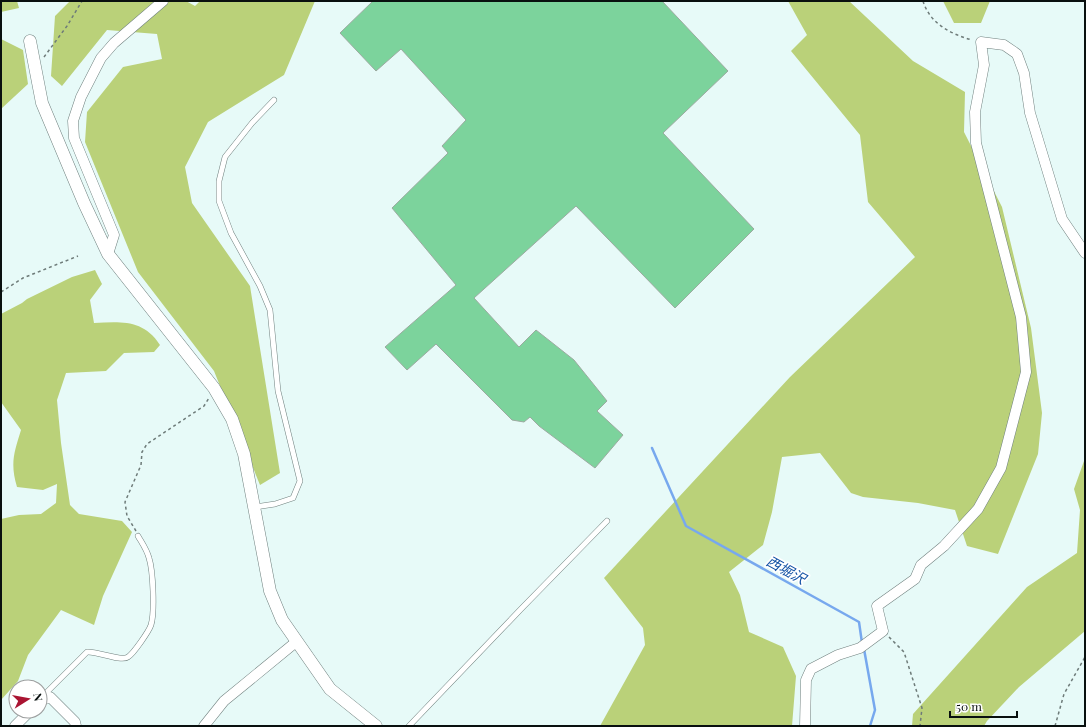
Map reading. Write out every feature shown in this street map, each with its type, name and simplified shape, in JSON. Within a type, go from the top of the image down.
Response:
[{"type":"street","points":[[108,254],[114,235],[74,138],[73,121],[81,97],[101,58],[114,43],[163,1]]},
{"type":"street","points":[[30,41],[42,103],[84,203],[108,254],[214,388],[232,419],[242,447],[255,507],[270,591],[282,620],[330,689],[376,726]]},
{"type":"street","points":[[805,726],[806,680],[811,669],[838,655],[860,648],[882,631],[878,606],[915,579],[921,565],[944,546],[978,509],[1001,468],[1026,372],[1021,317],[976,143],[975,112],[984,65],[981,42],[1004,45],[1017,54],[1024,73],[1030,113],[1062,219],[1085,253]]},
{"type":"street","points":[[204,726],[224,701],[296,642]]},
{"type":"street","points":[[48,698],[50,697],[75,722],[76,726]]},
{"type":"lane","points":[[255,507],[275,504],[292,498],[300,480],[278,391],[270,310],[260,286],[231,234],[223,214],[219,201],[219,181],[225,158],[252,123],[274,100]]},
{"type":"lane","points":[[409,726],[607,521]]},
{"type":"lane","points":[[48,691],[87,652],[128,658],[151,625],[151,568],[149,556],[138,536]]},
{"type":"path","points":[[36,67],[67,26],[82,1]]},
{"type":"path","points":[[923,1],[941,28],[956,35],[981,42]]},
{"type":"path","points":[[1,292],[23,278],[78,256]]},
{"type":"path","points":[[138,536],[127,516],[125,502],[138,472],[142,452],[147,444],[204,406],[214,388]]},
{"type":"path","points":[[882,631],[904,652],[922,708],[920,726]]},
{"type":"path","points":[[1054,726],[1064,694],[1085,657]]},
{"type":"green space","points":[[1,1],[17,1],[19,8],[1,12]]},
{"type":"green space","points":[[70,1],[186,1],[195,6],[200,1],[315,1],[284,75],[208,122],[185,167],[192,203],[250,286],[280,473],[260,485],[214,371],[138,272],[85,142],[87,112],[123,67],[162,59],[157,34],[107,30],[62,86],[51,76],[55,16]]},
{"type":"green space","points":[[788,1],[849,1],[913,61],[965,92],[964,132],[1002,207],[1031,328],[1042,413],[1038,454],[998,554],[967,546],[955,510],[918,503],[863,497],[851,493],[820,453],[782,457],[772,512],[763,545],[729,572],[740,595],[749,632],[783,647],[796,676],[792,726],[600,726],[645,645],[643,628],[604,578],[790,377],[915,257],[868,202],[860,135],[791,51],[807,35]]},
{"type":"green space","points":[[943,1],[990,1],[981,23],[954,23]]},
{"type":"green space","points":[[1,39],[23,50],[28,84],[1,109]]},
{"type":"green space","points":[[95,270],[102,284],[90,300],[94,323],[113,322],[139,326],[146,330],[160,345],[154,352],[124,353],[106,371],[66,373],[57,400],[61,443],[70,505],[79,514],[122,521],[132,532],[103,596],[94,625],[61,610],[28,655],[19,679],[8,679],[8,692],[1,700],[1,519],[19,515],[41,514],[56,503],[57,484],[43,490],[17,487],[13,464],[16,445],[21,430],[1,402],[1,314],[27,299],[72,277]]},
{"type":"green space","points":[[1084,461],[1085,631],[1019,687],[984,726],[912,726],[913,714],[1027,587],[1077,553],[1080,510],[1074,489]]},
{"type":"building","points":[[373,1],[662,1],[728,71],[663,133],[754,229],[675,308],[576,206],[474,298],[519,347],[536,330],[574,360],[607,401],[597,411],[623,435],[595,468],[539,426],[530,417],[524,422],[512,420],[436,344],[407,370],[385,347],[456,285],[392,208],[448,153],[442,146],[466,120],[401,49],[376,71],[340,33]]},
{"type":"waterway","name":"西堀沢","points":[[652,448],[686,526],[859,622],[862,643]]},
{"type":"waterway","name":"西堀沢","points":[[864,649],[875,710],[870,726]]}]
